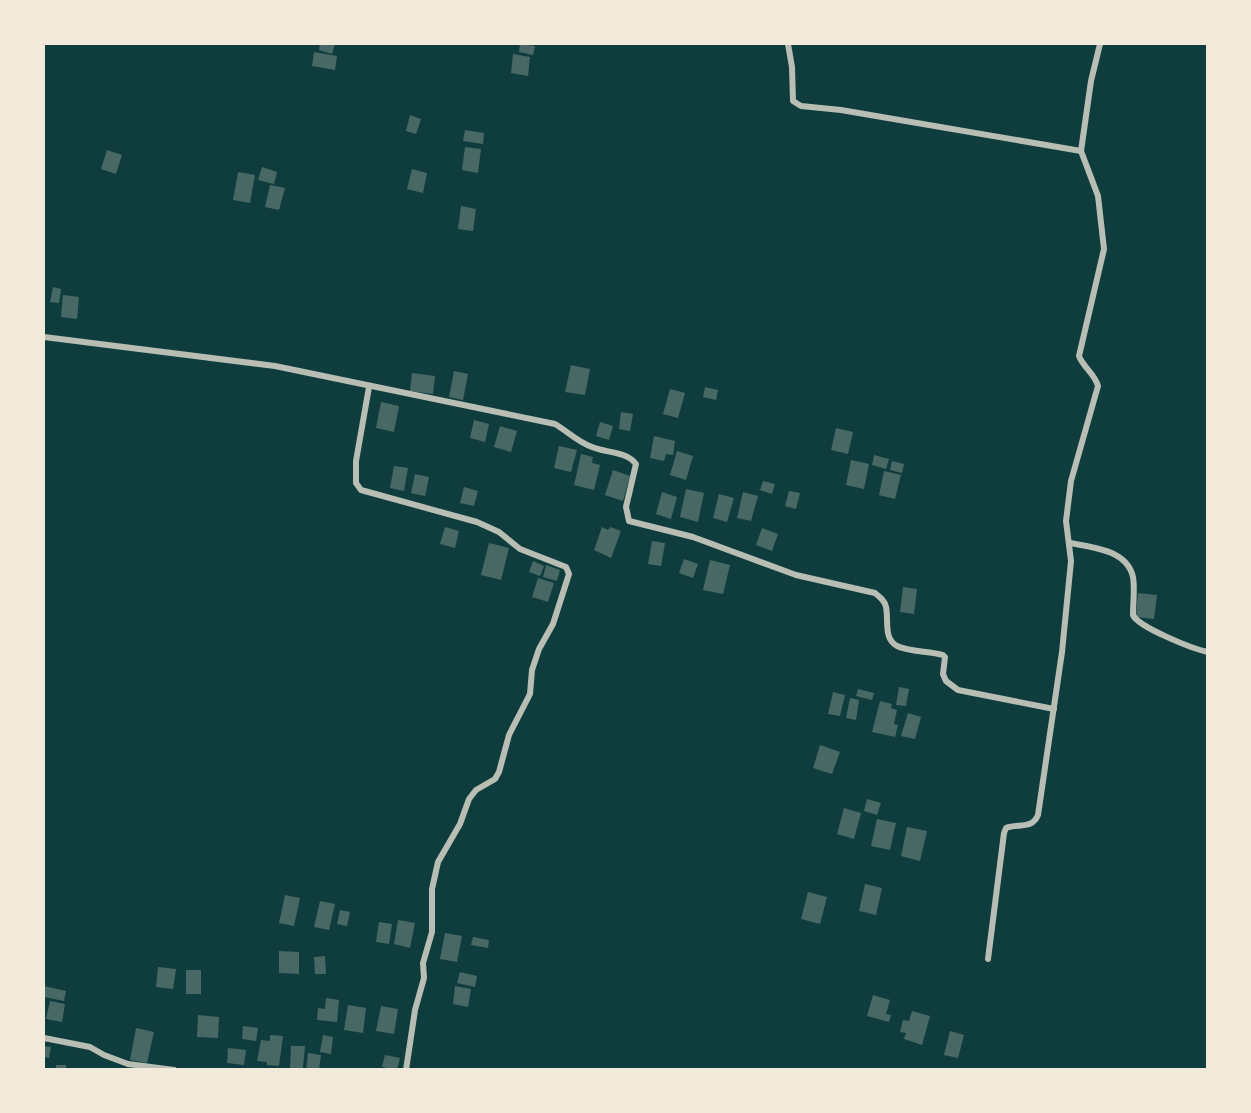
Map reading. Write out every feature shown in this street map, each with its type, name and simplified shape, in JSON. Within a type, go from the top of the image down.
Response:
[{"type":"street","points":[[788,44],[792,67],[793,101],[801,106],[841,110],[1081,151]]},
{"type":"street","points":[[988,959],[1006,828],[1029,825],[1035,822],[1038,815],[1054,709],[1071,561],[1066,521],[1071,481],[1098,386],[1097,381],[1081,361],[1080,350],[1104,249],[1100,202],[1081,151],[1091,81],[1100,44]]},
{"type":"street","points":[[44,337],[275,366],[555,424],[592,447],[633,460],[637,468],[626,507],[629,520],[693,537],[796,575],[875,593],[883,600],[886,608],[888,633],[891,640],[898,647],[943,655],[945,657],[943,674],[951,686],[958,690],[1054,709]]},
{"type":"street","points":[[369,387],[356,461],[356,483],[362,490],[477,522],[499,532],[520,549],[566,567],[569,574],[553,624],[539,649],[532,670],[530,694],[509,735],[499,772],[495,779],[476,790],[469,799],[460,825],[438,862],[432,889],[432,932],[423,963],[424,978],[415,1011],[406,1070]]},
{"type":"street","points":[[1070,543],[1102,549],[1120,557],[1130,567],[1133,578],[1133,615],[1138,622],[1189,648],[1208,652]]},
{"type":"street","points":[[44,1038],[90,1047],[128,1064],[174,1070]]},
{"type":"building","points":[[320,44],[335,44],[332,54],[319,50]]},
{"type":"building","points":[[520,44],[535,46],[533,55],[519,52]]},
{"type":"building","points":[[314,52],[337,56],[335,70],[312,66]]},
{"type":"building","points":[[513,54],[530,57],[528,76],[511,73]]},
{"type":"building","points":[[410,115],[421,119],[416,134],[406,131]]},
{"type":"building","points":[[465,130],[484,133],[483,144],[463,141]]},
{"type":"building","points":[[465,147],[481,149],[478,173],[462,170]]},
{"type":"building","points":[[107,150],[122,155],[116,174],[101,169]]},
{"type":"building","points":[[262,167],[277,172],[274,184],[258,180]]},
{"type":"building","points":[[412,169],[427,173],[423,193],[407,189]]},
{"type":"building","points":[[238,172],[255,175],[250,203],[233,200]]},
{"type":"building","points":[[270,185],[285,188],[279,210],[265,207]]},
{"type":"building","points":[[461,206],[476,209],[473,231],[458,229]]},
{"type":"building","points":[[53,287],[61,289],[59,303],[50,302]]},
{"type":"building","points":[[63,295],[79,297],[77,319],[61,317]]},
{"type":"building","points":[[571,365],[590,369],[585,395],[565,392]]},
{"type":"building","points":[[454,371],[468,374],[463,400],[449,397]]},
{"type":"building","points":[[412,373],[435,376],[433,394],[410,391]]},
{"type":"building","points":[[705,387],[718,390],[716,400],[703,397]]},
{"type":"building","points":[[670,389],[685,393],[678,418],[663,414]]},
{"type":"building","points":[[381,402],[399,406],[394,432],[376,428]]},
{"type":"building","points":[[621,412],[633,414],[630,431],[619,429]]},
{"type":"building","points":[[474,420],[489,424],[485,442],[470,438]]},
{"type":"building","points":[[600,422],[613,426],[609,440],[596,436]]},
{"type":"building","points":[[500,426],[517,431],[511,452],[494,447]]},
{"type":"building","points":[[836,428],[853,432],[848,454],[831,450]]},
{"type":"building","points":[[654,436],[675,441],[673,455],[666,454],[664,461],[650,458]]},
{"type":"building","points":[[559,446],[577,450],[571,472],[554,468]]},
{"type":"building","points":[[677,451],[693,456],[686,480],[670,475]]},
{"type":"building","points":[[581,454],[593,457],[592,463],[600,465],[594,490],[574,485]]},
{"type":"building","points":[[874,455],[889,459],[886,469],[872,465]]},
{"type":"building","points":[[851,460],[869,464],[864,489],[846,485]]},
{"type":"building","points":[[892,461],[904,464],[902,473],[890,470]]},
{"type":"building","points":[[394,466],[408,468],[404,491],[390,488]]},
{"type":"building","points":[[613,470],[630,476],[623,501],[605,495]]},
{"type":"building","points":[[884,471],[901,475],[895,499],[879,495]]},
{"type":"building","points":[[415,474],[429,477],[425,496],[411,493]]},
{"type":"building","points":[[763,481],[775,484],[772,494],[760,490]]},
{"type":"building","points":[[464,487],[478,491],[474,506],[460,503]]},
{"type":"building","points":[[686,489],[704,493],[698,522],[680,517]]},
{"type":"building","points":[[789,491],[800,493],[796,509],[785,506]]},
{"type":"building","points":[[662,492],[677,497],[671,519],[656,514]]},
{"type":"building","points":[[743,492],[758,496],[751,521],[737,518]]},
{"type":"building","points":[[719,494],[734,498],[727,522],[713,518]]},
{"type":"building","points":[[445,527],[459,531],[455,548],[440,544]]},
{"type":"building","points":[[602,527],[621,531],[611,558],[594,550]]},
{"type":"building","points":[[762,528],[778,534],[772,551],[756,545]]},
{"type":"building","points":[[652,541],[665,543],[661,566],[648,564]]},
{"type":"building","points":[[489,543],[509,548],[501,580],[481,575]]},
{"type":"building","points":[[684,559],[698,564],[693,578],[679,573]]},
{"type":"building","points":[[710,560],[730,565],[723,594],[703,590]]},
{"type":"building","points":[[533,561],[544,566],[540,576],[529,572]]},
{"type":"building","points":[[546,565],[560,570],[557,581],[543,577]]},
{"type":"building","points":[[538,578],[554,583],[548,602],[532,597]]},
{"type":"building","points":[[903,587],[917,589],[914,614],[900,612]]},
{"type":"building","points":[[1138,593],[1157,595],[1154,619],[1136,617]]},
{"type":"building","points":[[899,687],[909,689],[906,706],[896,705]]},
{"type":"building","points":[[858,689],[874,693],[872,700],[856,696]]},
{"type":"building","points":[[833,692],[845,695],[840,716],[828,714]]},
{"type":"building","points":[[850,698],[859,700],[856,720],[846,718]]},
{"type":"building","points":[[880,701],[892,704],[891,708],[897,710],[894,724],[898,725],[895,737],[872,732]]},
{"type":"building","points":[[908,713],[921,717],[915,739],[901,736]]},
{"type":"building","points":[[820,745],[840,752],[832,774],[813,768]]},
{"type":"building","points":[[867,799],[881,803],[877,815],[864,811]]},
{"type":"building","points":[[844,808],[861,813],[854,839],[837,834]]},
{"type":"building","points":[[877,819],[896,823],[890,850],[871,846]]},
{"type":"building","points":[[907,827],[927,831],[920,861],[901,856]]},
{"type":"building","points":[[865,884],[882,888],[876,915],[859,911]]},
{"type":"building","points":[[808,892],[827,897],[820,924],[801,919]]},
{"type":"building","points":[[285,895],[300,898],[294,926],[279,923]]},
{"type":"building","points":[[320,901],[335,904],[329,930],[314,927]]},
{"type":"building","points":[[340,910],[350,912],[347,926],[337,924]]},
{"type":"building","points":[[398,920],[415,923],[410,948],[394,944]]},
{"type":"building","points":[[379,922],[392,924],[389,944],[376,942]]},
{"type":"building","points":[[445,933],[462,936],[457,962],[440,959]]},
{"type":"building","points":[[473,937],[489,940],[488,948],[471,945]]},
{"type":"building","points":[[279,951],[299,952],[299,974],[279,973]]},
{"type":"building","points":[[325,956],[326,974],[315,974],[314,957]]},
{"type":"building","points":[[158,967],[176,969],[173,989],[156,987]]},
{"type":"building","points":[[186,970],[201,970],[201,994],[186,994]]},
{"type":"building","points":[[460,972],[477,976],[475,987],[457,983]]},
{"type":"building","points":[[44,986],[66,991],[64,1001],[44,997]]},
{"type":"building","points":[[455,986],[471,989],[468,1007],[453,1004]]},
{"type":"building","points":[[873,995],[890,1000],[886,1014],[891,1015],[889,1022],[867,1016]]},
{"type":"building","points":[[326,998],[339,1000],[337,1022],[317,1020],[318,1008],[325,1009]]},
{"type":"building","points":[[50,1001],[65,1004],[62,1022],[46,1019]]},
{"type":"building","points":[[348,1005],[366,1008],[363,1033],[344,1030]]},
{"type":"building","points":[[381,1006],[398,1009],[394,1034],[376,1031]]},
{"type":"building","points":[[912,1011],[930,1016],[922,1045],[904,1039],[906,1033],[900,1032],[903,1020],[909,1021]]},
{"type":"building","points":[[198,1015],[219,1017],[218,1038],[197,1037]]},
{"type":"building","points":[[243,1026],[258,1028],[256,1041],[242,1039]]},
{"type":"building","points":[[136,1028],[154,1032],[147,1063],[130,1060]]},
{"type":"building","points":[[950,1031],[964,1035],[958,1058],[944,1055]]},
{"type":"building","points":[[270,1035],[283,1036],[279,1066],[257,1061],[261,1040],[270,1041]]},
{"type":"building","points":[[323,1035],[333,1037],[331,1054],[320,1052]]},
{"type":"building","points":[[44,1046],[51,1047],[49,1058],[44,1057]]},
{"type":"building","points":[[291,1046],[305,1046],[303,1068],[290,1068]]},
{"type":"building","points":[[228,1048],[246,1050],[244,1065],[227,1063]]},
{"type":"building","points":[[308,1053],[321,1055],[319,1070],[306,1070]]},
{"type":"building","points":[[385,1055],[400,1058],[397,1070],[382,1067]]},
{"type":"building","points":[[56,1065],[66,1065],[66,1070],[56,1070]]}]
